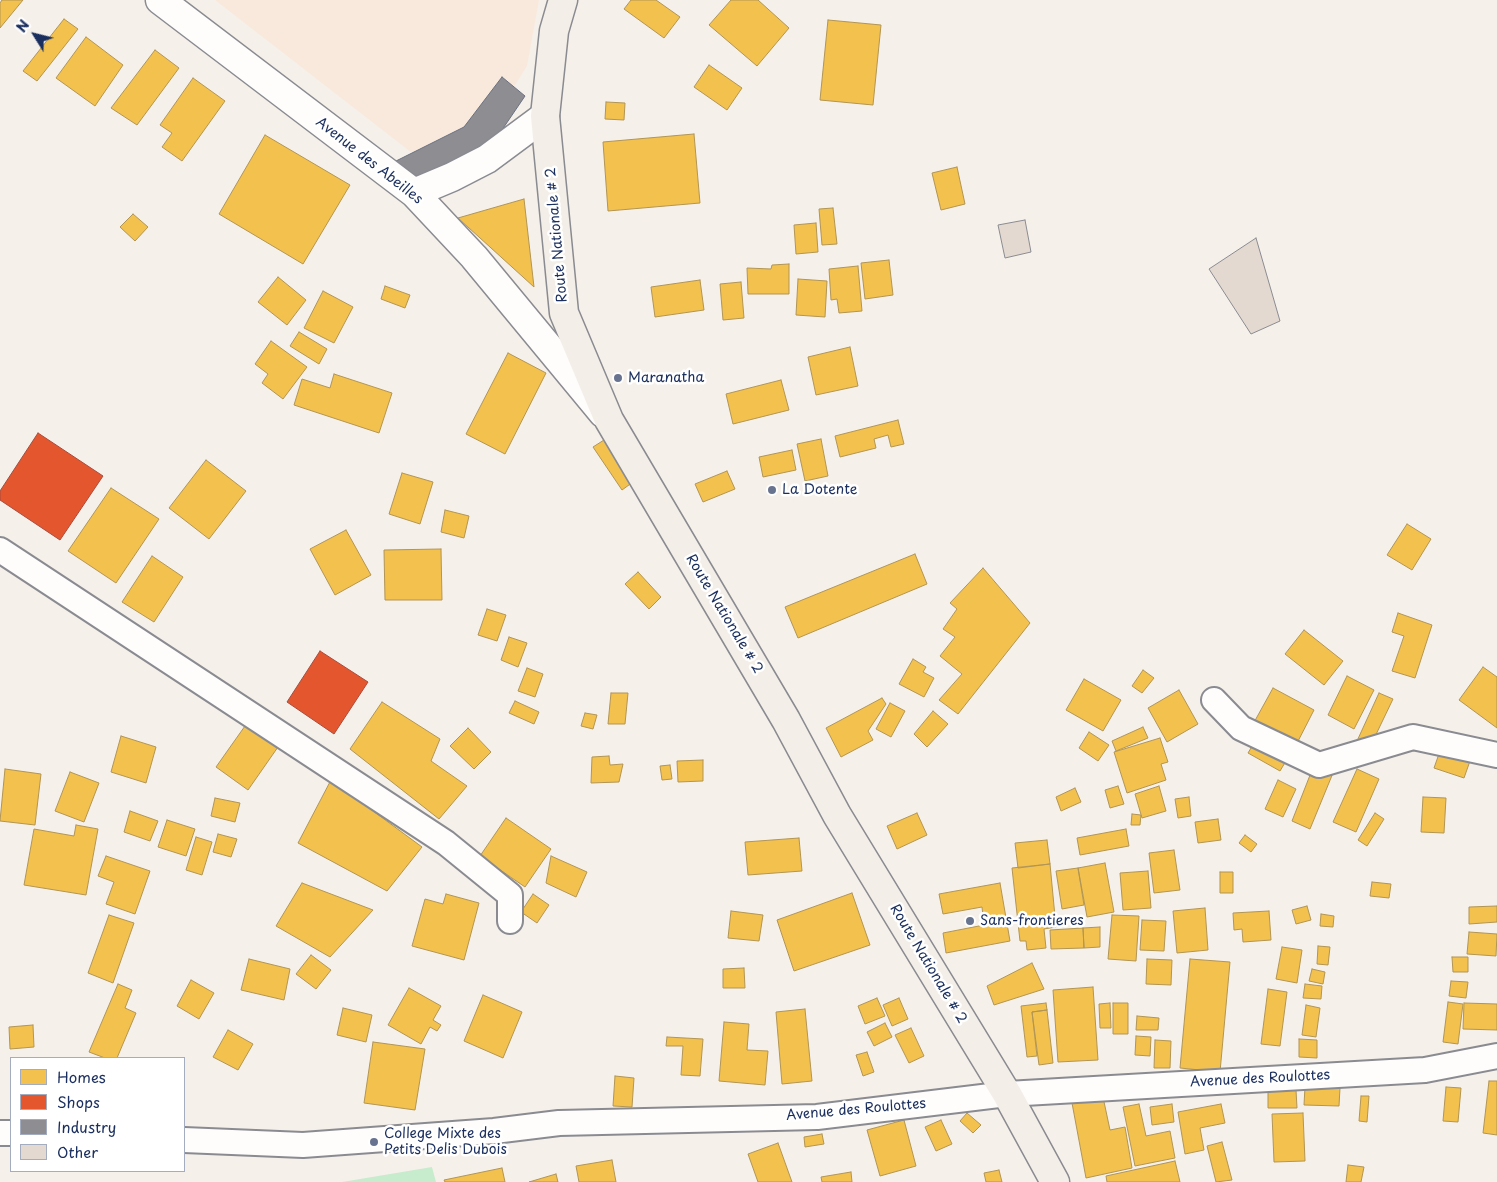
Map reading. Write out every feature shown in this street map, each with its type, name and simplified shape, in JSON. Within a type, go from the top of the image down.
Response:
[{"type":"main road","name":"Route Nationale # 2","points":[[564,0],[554,31],[545,116],[564,313],[609,420],[786,720],[837,815],[1007,1094],[1055,1182]]},
{"type":"street","name":"Avenue des Abeilles","points":[[160,0],[414,194],[474,257],[609,420]]},
{"type":"street","points":[[414,194],[487,159],[545,116]]},
{"type":"street","points":[[0,550],[446,843],[510,895],[510,921]]},
{"type":"street","points":[[1214,700],[1241,728],[1320,765],[1413,737],[1497,755]]},
{"type":"street","name":"Avenue des Roulottes","points":[[185,1140],[304,1145],[494,1131],[559,1123],[817,1117],[1007,1094],[1425,1070],[1497,1056]]},
{"type":"shaded area","points":[[215,0],[539,0],[527,66],[484,134],[425,163]]},
{"type":"green space","points":[[432,1167],[436,1182],[342,1182]]},
{"type":"building: Homes","points":[[2,0],[23,0],[0,28],[0,3]]},
{"type":"building: Homes","points":[[631,0],[656,0],[680,17],[664,38],[624,9]]},
{"type":"building: Homes","points":[[731,0],[758,0],[789,28],[757,66],[709,25]]},
{"type":"building: Homes","points":[[64,19],[78,29],[37,81],[23,71]]},
{"type":"building: Homes","points":[[828,20],[881,25],[873,105],[820,100]]},
{"type":"building: Homes","points":[[86,37],[123,65],[95,106],[56,78]]},
{"type":"building: Homes","points":[[155,50],[179,68],[137,125],[111,108]]},
{"type":"building: Homes","points":[[709,65],[742,88],[727,110],[694,87]]},
{"type":"building: Homes","points":[[193,78],[225,101],[182,161],[162,147],[172,133],[160,125]]},
{"type":"building: Homes","points":[[606,102],[625,103],[624,120],[605,119]]},
{"type":"building: Homes","points":[[694,134],[700,203],[608,211],[603,142]]},
{"type":"building: Homes","points":[[265,135],[350,185],[303,264],[219,214]]},
{"type":"building: Homes","points":[[957,167],[965,204],[941,210],[932,173]]},
{"type":"building: Homes","points":[[524,199],[534,287],[458,218]]},
{"type":"building: Homes","points":[[833,208],[837,244],[822,245],[819,209]]},
{"type":"building: Homes","points":[[133,214],[148,227],[135,241],[120,227]]},
{"type":"building: Homes","points":[[816,223],[818,252],[796,254],[794,225]]},
{"type":"building: Homes","points":[[889,260],[893,295],[865,299],[861,263]]},
{"type":"building: Homes","points":[[789,264],[789,294],[748,294],[747,268],[771,269],[772,265]]},
{"type":"building: Homes","points":[[858,266],[862,311],[839,313],[837,299],[831,300],[829,269]]},
{"type":"building: Homes","points":[[278,277],[306,300],[287,325],[258,302]]},
{"type":"building: Homes","points":[[798,279],[827,281],[825,317],[796,315]]},
{"type":"building: Homes","points":[[700,280],[704,310],[655,317],[651,287]]},
{"type":"building: Homes","points":[[741,282],[744,318],[723,320],[720,284]]},
{"type":"building: Homes","points":[[385,286],[410,295],[405,308],[381,299]]},
{"type":"building: Homes","points":[[323,291],[353,307],[334,343],[304,328]]},
{"type":"building: Homes","points":[[299,332],[327,349],[319,364],[290,346]]},
{"type":"building: Homes","points":[[271,341],[307,367],[283,399],[262,383],[268,374],[255,364]]},
{"type":"building: Homes","points":[[850,347],[858,386],[816,395],[808,357]]},
{"type":"building: Homes","points":[[508,353],[546,373],[505,454],[466,434]]},
{"type":"building: Homes","points":[[334,374],[392,393],[379,433],[294,405],[302,379],[330,388]]},
{"type":"building: Homes","points":[[781,380],[789,410],[733,424],[726,394]]},
{"type":"building: Homes","points":[[898,420],[904,444],[891,447],[888,435],[874,439],[876,448],[840,457],[835,436]]},
{"type":"building: Homes","points":[[821,439],[828,476],[805,481],[797,444]]},
{"type":"building: Homes","points":[[604,440],[633,482],[622,490],[593,447]]},
{"type":"building: Homes","points":[[792,450],[796,470],[763,477],[759,457]]},
{"type":"building: Homes","points":[[206,460],[246,491],[209,539],[169,508]]},
{"type":"building: Homes","points":[[727,471],[735,489],[703,502],[695,484]]},
{"type":"building: Homes","points":[[402,473],[433,482],[420,524],[389,514]]},
{"type":"building: Homes","points":[[111,488],[159,519],[116,583],[68,551]]},
{"type":"building: Homes","points":[[445,510],[469,516],[464,538],[441,532]]},
{"type":"building: Homes","points":[[1407,524],[1431,539],[1412,570],[1387,555]]},
{"type":"building: Homes","points":[[346,530],[371,575],[335,595],[310,549]]},
{"type":"building: Homes","points":[[441,549],[442,600],[385,600],[384,550]]},
{"type":"building: Homes","points":[[915,554],[927,584],[798,638],[785,607]]},
{"type":"building: Homes","points":[[152,556],[183,577],[154,622],[122,602]]},
{"type":"building: Homes","points":[[983,568],[1030,623],[958,714],[939,700],[962,674],[940,656],[955,637],[943,629],[957,609],[950,603]]},
{"type":"building: Homes","points":[[638,572],[661,597],[649,609],[625,584]]},
{"type":"building: Homes","points":[[487,609],[506,615],[497,641],[478,635]]},
{"type":"building: Homes","points":[[1398,613],[1432,625],[1415,678],[1392,671],[1404,636],[1392,632]]},
{"type":"building: Homes","points":[[1304,630],[1343,661],[1324,685],[1285,654]]},
{"type":"building: Homes","points":[[509,637],[527,643],[518,667],[501,660]]},
{"type":"building: Homes","points":[[913,659],[926,667],[923,672],[934,678],[924,697],[899,684]]},
{"type":"building: Homes","points":[[1483,667],[1497,677],[1497,728],[1459,700]]},
{"type":"building: Homes","points":[[527,668],[543,674],[535,697],[518,691]]},
{"type":"building: Homes","points":[[1143,670],[1154,678],[1142,693],[1132,686]]},
{"type":"building: Homes","points":[[1347,676],[1374,690],[1354,729],[1328,715]]},
{"type":"building: Homes","points":[[1084,679],[1121,700],[1103,731],[1066,710]]},
{"type":"building: Homes","points":[[1273,688],[1314,710],[1294,749],[1252,726]]},
{"type":"building: Homes","points":[[1179,690],[1198,724],[1167,742],[1148,708]]},
{"type":"building: Homes","points":[[611,693],[628,693],[625,724],[608,724]]},
{"type":"building: Homes","points":[[1379,693],[1393,699],[1370,747],[1357,741]]},
{"type":"building: Homes","points":[[882,698],[886,704],[868,731],[873,740],[841,757],[826,728]]},
{"type":"building: Homes","points":[[515,701],[539,712],[534,724],[509,713]]},
{"type":"building: Homes","points":[[382,702],[440,739],[431,761],[467,786],[439,819],[350,749]]},
{"type":"building: Homes","points":[[890,703],[905,711],[891,737],[876,729]]},
{"type":"building: Homes","points":[[933,711],[948,724],[927,747],[914,734]]},
{"type":"building: Homes","points":[[585,713],[597,715],[593,729],[581,726]]},
{"type":"building: Homes","points":[[245,726],[278,747],[248,790],[216,767]]},
{"type":"building: Homes","points":[[1143,727],[1148,738],[1116,751],[1112,741]]},
{"type":"building: Homes","points":[[468,728],[491,752],[474,769],[450,746]]},
{"type":"building: Homes","points":[[1089,732],[1109,745],[1098,761],[1079,748]]},
{"type":"building: Homes","points":[[121,736],[156,747],[146,783],[111,772]]},
{"type":"building: Homes","points":[[1160,738],[1168,762],[1161,764],[1166,780],[1127,793],[1114,752]]},
{"type":"building: Homes","points":[[1254,743],[1286,761],[1280,771],[1248,753]]},
{"type":"building: Homes","points":[[1440,751],[1470,761],[1464,778],[1434,768]]},
{"type":"building: Homes","points":[[609,756],[610,765],[623,764],[619,782],[591,783],[592,757]]},
{"type":"building: Homes","points":[[703,760],[703,781],[678,782],[677,761]]},
{"type":"building: Homes","points":[[670,765],[672,779],[662,780],[660,766]]},
{"type":"building: Homes","points":[[1314,765],[1333,773],[1310,829],[1292,821]]},
{"type":"building: Homes","points":[[5,769],[41,774],[35,825],[0,821]]},
{"type":"building: Homes","points":[[1357,769],[1379,779],[1356,832],[1333,822]]},
{"type":"building: Homes","points":[[70,772],[99,783],[84,822],[55,811]]},
{"type":"building: Homes","points":[[331,780],[422,847],[387,891],[298,843]]},
{"type":"building: Homes","points":[[1278,780],[1296,789],[1283,817],[1265,809]]},
{"type":"building: Homes","points":[[1118,786],[1124,804],[1110,808],[1105,790]]},
{"type":"building: Homes","points":[[1159,786],[1166,811],[1142,818],[1135,794]]},
{"type":"building: Homes","points":[[1075,788],[1081,802],[1061,811],[1056,797]]},
{"type":"building: Homes","points":[[1189,797],[1191,816],[1178,818],[1175,799]]},
{"type":"building: Homes","points":[[1423,797],[1446,798],[1444,833],[1421,832]]},
{"type":"building: Homes","points":[[215,798],[240,803],[235,822],[211,816]]},
{"type":"building: Homes","points":[[130,811],[158,821],[150,841],[124,832]]},
{"type":"building: Homes","points":[[917,813],[927,835],[897,849],[887,826]]},
{"type":"building: Homes","points":[[1375,813],[1384,819],[1367,846],[1358,840]]},
{"type":"building: Homes","points":[[1132,814],[1141,815],[1140,825],[1131,825]]},
{"type":"building: Homes","points":[[506,818],[551,849],[525,887],[480,856]]},
{"type":"building: Homes","points":[[1218,819],[1221,840],[1198,843],[1195,822]]},
{"type":"building: Homes","points":[[167,820],[195,829],[186,856],[158,847]]},
{"type":"building: Homes","points":[[76,825],[98,829],[86,895],[24,885],[34,829],[74,836]]},
{"type":"building: Homes","points":[[1126,829],[1129,846],[1080,855],[1077,838]]},
{"type":"building: Homes","points":[[218,834],[237,839],[231,857],[213,852]]},
{"type":"building: Homes","points":[[1245,835],[1257,844],[1251,852],[1239,843]]},
{"type":"building: Homes","points":[[196,837],[212,842],[202,875],[186,870]]},
{"type":"building: Homes","points":[[799,838],[802,871],[748,875],[745,842]]},
{"type":"building: Homes","points":[[1047,840],[1050,864],[1018,868],[1015,843]]},
{"type":"building: Homes","points":[[1174,850],[1180,890],[1154,893],[1149,853]]},
{"type":"building: Homes","points":[[106,856],[150,871],[135,914],[106,904],[114,882],[98,876]]},
{"type":"building: Homes","points":[[551,856],[587,872],[576,897],[546,883]]},
{"type":"building: Homes","points":[[1105,863],[1114,912],[1087,917],[1078,868]]},
{"type":"building: Homes","points":[[1050,864],[1056,927],[1044,929],[1046,948],[1027,950],[1026,941],[1020,941],[1012,868]]},
{"type":"building: Homes","points":[[1078,868],[1084,905],[1062,909],[1056,871]]},
{"type":"building: Homes","points":[[1148,871],[1151,908],[1123,910],[1120,873]]},
{"type":"building: Homes","points":[[1220,872],[1233,872],[1233,893],[1220,893]]},
{"type":"building: Homes","points":[[1372,882],[1391,884],[1389,898],[1370,896]]},
{"type":"building: Homes","points":[[302,883],[373,910],[330,957],[276,926]]},
{"type":"building: Homes","points":[[1000,883],[1010,941],[946,953],[943,933],[984,925],[982,907],[943,914],[939,894]]},
{"type":"building: Homes","points":[[852,893],[870,945],[794,971],[777,920]]},
{"type":"building: Homes","points":[[446,894],[479,903],[464,960],[412,946],[425,899],[443,904]]},
{"type":"building: Homes","points":[[533,894],[549,905],[537,923],[521,912]]},
{"type":"building: Homes","points":[[1307,906],[1311,920],[1296,924],[1292,910]]},
{"type":"building: Homes","points":[[1497,906],[1497,922],[1469,924],[1469,907]]},
{"type":"building: Homes","points":[[1205,908],[1208,950],[1177,953],[1173,911]]},
{"type":"building: Homes","points":[[731,911],[763,915],[759,941],[728,938]]},
{"type":"building: Homes","points":[[1269,911],[1271,940],[1243,942],[1242,929],[1234,930],[1233,913]]},
{"type":"building: Homes","points":[[1321,914],[1334,916],[1333,927],[1320,926]]},
{"type":"building: Homes","points":[[109,915],[134,923],[113,983],[88,973]]},
{"type":"building: Homes","points":[[1112,915],[1139,916],[1136,961],[1108,959]]},
{"type":"building: Homes","points":[[1142,920],[1166,921],[1164,951],[1140,950]]},
{"type":"building: Homes","points":[[1100,927],[1100,947],[1084,948],[1083,928]]},
{"type":"building: Homes","points":[[1083,928],[1084,948],[1051,949],[1050,930]]},
{"type":"building: Homes","points":[[1469,932],[1497,934],[1496,956],[1467,954]]},
{"type":"building: Homes","points":[[1318,946],[1330,947],[1328,965],[1317,964]]},
{"type":"building: Homes","points":[[1282,947],[1302,950],[1297,983],[1276,979]]},
{"type":"building: Homes","points":[[311,955],[331,970],[316,989],[296,974]]},
{"type":"building: Homes","points":[[1452,957],[1468,957],[1468,972],[1453,972]]},
{"type":"building: Homes","points":[[249,959],[290,969],[284,1000],[241,990]]},
{"type":"building: Homes","points":[[1147,959],[1172,960],[1171,985],[1146,984]]},
{"type":"building: Homes","points":[[1190,959],[1230,962],[1220,1072],[1180,1068]]},
{"type":"building: Homes","points":[[1032,963],[1044,989],[994,1005],[987,986]]},
{"type":"building: Homes","points":[[744,968],[745,988],[723,988],[723,969]]},
{"type":"building: Homes","points":[[1312,969],[1325,972],[1323,984],[1309,981]]},
{"type":"building: Homes","points":[[191,980],[214,993],[199,1019],[177,1006]]},
{"type":"building: Homes","points":[[1451,981],[1468,982],[1466,998],[1449,996]]},
{"type":"building: Homes","points":[[118,984],[132,990],[125,1008],[136,1013],[117,1057],[102,1057],[89,1052]]},
{"type":"building: Homes","points":[[1305,984],[1322,986],[1321,999],[1303,998]]},
{"type":"building: Homes","points":[[1093,987],[1098,1060],[1058,1062],[1053,990]]},
{"type":"building: Homes","points":[[409,988],[441,1006],[433,1020],[441,1025],[437,1031],[430,1027],[421,1044],[388,1025]]},
{"type":"building: Homes","points":[[1268,989],[1287,992],[1280,1046],[1261,1044]]},
{"type":"building: Homes","points":[[483,995],[522,1012],[503,1058],[464,1041]]},
{"type":"building: Homes","points":[[877,998],[885,1016],[865,1024],[858,1006]]},
{"type":"building: Homes","points":[[899,998],[908,1019],[892,1026],[883,1005]]},
{"type":"building: Homes","points":[[1448,1002],[1463,1004],[1458,1044],[1443,1042]]},
{"type":"building: Homes","points":[[1046,1003],[1047,1010],[1032,1012],[1037,1056],[1027,1057],[1021,1006]]},
{"type":"building: Homes","points":[[1110,1003],[1111,1028],[1100,1028],[1099,1004]]},
{"type":"building: Homes","points":[[1113,1003],[1128,1003],[1128,1034],[1113,1034]]},
{"type":"building: Homes","points":[[1464,1003],[1497,1004],[1497,1030],[1463,1029]]},
{"type":"building: Homes","points":[[1306,1005],[1320,1008],[1316,1037],[1302,1035]]},
{"type":"building: Homes","points":[[343,1008],[372,1015],[366,1042],[337,1035]]},
{"type":"building: Homes","points":[[805,1009],[812,1081],[782,1084],[776,1012]]},
{"type":"building: Homes","points":[[1047,1010],[1053,1063],[1039,1065],[1032,1012]]},
{"type":"building: Homes","points":[[1137,1016],[1159,1018],[1158,1030],[1136,1030]]},
{"type":"building: Homes","points":[[724,1022],[749,1024],[747,1050],[768,1051],[765,1085],[719,1081]]},
{"type":"building: Homes","points":[[885,1023],[892,1037],[874,1046],[867,1032]]},
{"type":"building: Homes","points":[[33,1025],[34,1047],[10,1049],[9,1027]]},
{"type":"building: Homes","points":[[911,1028],[924,1056],[909,1063],[895,1035]]},
{"type":"building: Homes","points":[[228,1030],[253,1044],[238,1070],[213,1057]]},
{"type":"building: Homes","points":[[1136,1036],[1151,1037],[1150,1056],[1135,1055]]},
{"type":"building: Homes","points":[[667,1037],[703,1039],[700,1076],[681,1075],[683,1046],[666,1046]]},
{"type":"building: Homes","points":[[1299,1039],[1317,1040],[1317,1058],[1299,1057]]},
{"type":"building: Homes","points":[[1155,1040],[1171,1041],[1170,1068],[1154,1068]]},
{"type":"building: Homes","points":[[373,1042],[425,1049],[415,1110],[364,1103]]},
{"type":"building: Homes","points":[[867,1052],[874,1072],[863,1076],[856,1055]]},
{"type":"building: Homes","points":[[615,1076],[634,1078],[632,1107],[613,1106]]},
{"type":"building: Homes","points":[[1489,1081],[1497,1081],[1497,1135],[1483,1133]]},
{"type":"building: Homes","points":[[1305,1087],[1340,1088],[1339,1106],[1304,1105]]},
{"type":"building: Homes","points":[[1446,1087],[1461,1088],[1458,1122],[1443,1121]]},
{"type":"building: Homes","points":[[1268,1088],[1296,1090],[1297,1108],[1268,1108]]},
{"type":"building: Homes","points":[[1361,1096],[1369,1096],[1367,1122],[1359,1121]]},
{"type":"building: Homes","points":[[1103,1097],[1110,1130],[1125,1127],[1132,1168],[1086,1178],[1072,1103]]},
{"type":"building: Homes","points":[[1139,1104],[1146,1136],[1170,1131],[1175,1158],[1135,1166],[1123,1107]]},
{"type":"building: Homes","points":[[1172,1104],[1174,1122],[1152,1125],[1150,1107]]},
{"type":"building: Homes","points":[[1221,1104],[1225,1123],[1200,1128],[1204,1150],[1185,1154],[1178,1112]]},
{"type":"building: Homes","points":[[967,1113],[981,1125],[973,1133],[960,1121]]},
{"type":"building: Homes","points":[[1303,1113],[1305,1161],[1274,1162],[1272,1114]]},
{"type":"building: Homes","points":[[904,1120],[916,1166],[880,1176],[867,1130]]},
{"type":"building: Homes","points":[[941,1120],[952,1144],[936,1151],[925,1127]]},
{"type":"building: Homes","points":[[822,1134],[824,1144],[805,1147],[804,1137]]},
{"type":"building: Homes","points":[[1222,1142],[1232,1180],[1216,1182],[1207,1146]]},
{"type":"building: Homes","points":[[778,1143],[792,1182],[758,1182],[748,1154]]},
{"type":"building: Homes","points":[[612,1160],[616,1182],[579,1182],[576,1166]]},
{"type":"building: Homes","points":[[1175,1161],[1180,1182],[1107,1182],[1106,1176]]},
{"type":"building: Homes","points":[[1348,1165],[1364,1167],[1361,1182],[1346,1182]]},
{"type":"building: Homes","points":[[502,1168],[505,1182],[445,1182],[444,1180]]},
{"type":"building: Homes","points":[[999,1170],[1002,1182],[986,1182],[984,1173]]},
{"type":"building: Homes","points":[[851,1172],[852,1182],[822,1182],[821,1177]]},
{"type":"building: Homes","points":[[556,1174],[558,1182],[529,1182]]},
{"type":"building: Shops","points":[[38,433],[103,476],[60,540],[0,500],[0,491]]},
{"type":"building: Shops","points":[[320,651],[368,682],[334,734],[287,702]]},
{"type":"building: Industry","points":[[502,77],[525,96],[487,152],[421,181],[396,161],[464,127]]},
{"type":"building: Other","points":[[1025,220],[1031,252],[1005,258],[998,225]]},
{"type":"building: Other","points":[[1256,238],[1280,321],[1251,334],[1209,269]]},
{"type":"place","name":"Maranatha","points":[[618,378]]},
{"type":"place","name":"La Dotente","points":[[772,490]]},
{"type":"place","name":"Sans-frontieres","points":[[970,921]]},
{"type":"place","name":"College Mixte des Petits Delis Dubois","points":[[374,1142]]}]
